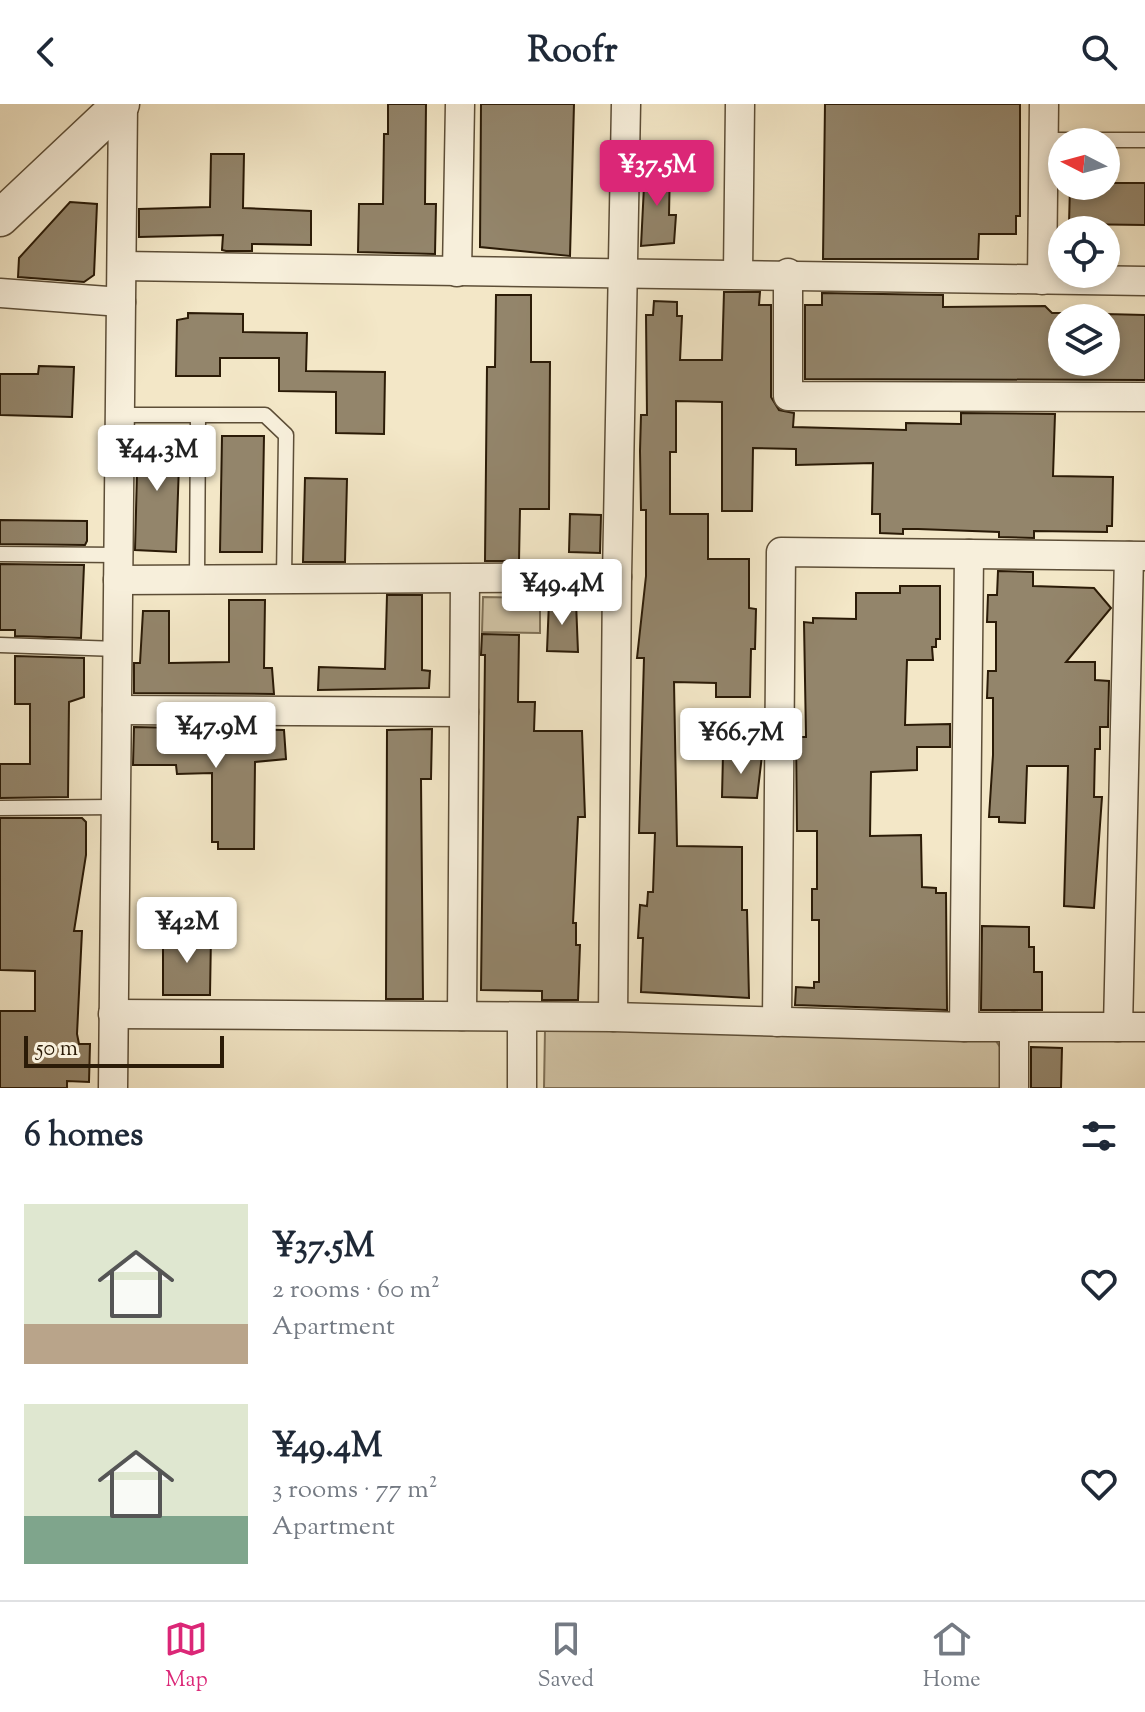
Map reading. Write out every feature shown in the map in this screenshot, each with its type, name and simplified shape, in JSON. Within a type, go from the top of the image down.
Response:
[{"type":"street","points":[[0,218],[122,104]]},
{"type":"street","points":[[113,1088],[122,104]]},
{"type":"street","points":[[457,272],[460,104]]},
{"type":"street","points":[[613,1017],[626,104]]},
{"type":"street","points":[[738,273],[740,104]]},
{"type":"street","points":[[1042,280],[1044,104]]},
{"type":"street","points":[[122,266],[457,272],[788,273],[1145,281]]},
{"type":"street","points":[[788,273],[788,396],[1145,397]]},
{"type":"street","points":[[0,293],[121,302]]},
{"type":"street","points":[[113,1014],[613,1017],[777,1022],[964,1027],[1132,1027],[1137,556],[781,552],[777,1022]]},
{"type":"street","points":[[964,1027],[969,554]]},
{"type":"street","points":[[119,568],[197,580],[617,577]]},
{"type":"street","points":[[462,1016],[465,579]]},
{"type":"street","points":[[117,710],[464,712]]},
{"type":"street","points":[[522,1018],[522,1088]]},
{"type":"street","points":[[1014,1027],[1014,1088]]},
{"type":"lane","points":[[1043,140],[1145,140]]},
{"type":"lane","points":[[120,415],[265,415],[286,435],[284,579]]},
{"type":"lane","points":[[197,580],[198,416]]},
{"type":"lane","points":[[0,554],[119,568]]},
{"type":"lane","points":[[0,645],[118,649]]},
{"type":"lane","points":[[0,808],[116,807]]},
{"type":"shaded area","points":[[483,597],[540,598],[540,633],[482,632]]},
{"type":"shaded area","points":[[545,1030],[990,1032],[1000,1047],[1000,1088],[544,1088]]},
{"type":"building","points":[[388,104],[426,104],[425,204],[436,204],[435,254],[358,252],[359,204],[383,204],[384,134],[388,134]]},
{"type":"building","points":[[481,104],[574,104],[570,256],[480,247]]},
{"type":"building","points":[[825,104],[1020,104],[1020,216],[1016,216],[1016,234],[979,234],[978,259],[823,259]]},
{"type":"building","points":[[211,154],[244,154],[243,208],[311,211],[311,245],[252,244],[252,251],[226,251],[222,250],[223,235],[139,237],[139,209],[210,207]]},
{"type":"building","points":[[645,166],[670,166],[669,215],[676,215],[674,243],[641,246]]},
{"type":"building","points":[[1120,183],[1145,183],[1145,225],[1120,225],[1120,216],[1069,216],[1070,200],[1120,200]]},
{"type":"building","points":[[70,202],[97,204],[94,275],[84,282],[18,277],[19,258]]},
{"type":"building","points":[[724,292],[760,292],[759,305],[771,305],[771,397],[779,410],[794,413],[793,427],[906,430],[906,423],[961,424],[961,413],[1055,414],[1053,476],[1113,477],[1112,526],[1107,526],[1107,532],[1034,531],[1034,538],[999,537],[999,532],[918,529],[903,529],[903,534],[880,533],[880,514],[872,514],[873,463],[796,465],[796,449],[753,448],[752,511],[722,511],[722,402],[676,401],[676,452],[670,452],[670,514],[708,514],[708,559],[749,559],[749,608],[756,609],[750,697],[716,697],[716,683],[674,682],[677,846],[742,847],[742,910],[747,910],[749,998],[641,992],[643,938],[638,938],[640,905],[647,906],[648,892],[653,892],[655,833],[639,833],[644,658],[637,658],[646,576],[646,510],[641,510],[640,451],[641,415],[647,415],[646,315],[653,315],[654,301],[677,302],[677,316],[682,316],[680,360],[722,360]]},
{"type":"building","points":[[822,293],[943,295],[943,307],[1045,306],[1048,309],[1048,376],[1120,376],[1120,314],[1145,315],[1145,380],[805,379],[805,305],[822,305]]},
{"type":"building","points":[[496,295],[531,295],[531,362],[550,362],[549,509],[520,509],[519,561],[485,561],[487,367],[495,367]]},
{"type":"building","points":[[188,313],[243,314],[243,332],[307,333],[306,371],[385,372],[384,434],[336,433],[336,392],[279,391],[279,358],[220,358],[220,376],[176,376],[177,320],[188,318]]},
{"type":"building","points":[[39,366],[74,367],[72,417],[0,415],[0,374],[38,374]]},
{"type":"building","points":[[138,434],[180,435],[176,552],[135,550]]},
{"type":"building","points":[[222,436],[264,436],[262,552],[220,552]]},
{"type":"building","points":[[305,478],[347,479],[345,562],[303,562]]},
{"type":"building","points":[[570,514],[601,515],[600,553],[569,552]]},
{"type":"building","points":[[0,520],[87,521],[87,541],[85,545],[0,544]]},
{"type":"building","points":[[0,564],[84,565],[81,638],[15,636],[15,630],[0,630]]},
{"type":"building","points":[[998,571],[1033,572],[1033,586],[1094,588],[1111,608],[1066,662],[1095,662],[1095,680],[1109,681],[1108,727],[1100,727],[1100,749],[1095,749],[1094,797],[1102,797],[1094,908],[1064,906],[1068,766],[1027,766],[1025,823],[999,822],[999,817],[989,817],[993,698],[987,698],[988,671],[996,671],[996,622],[987,622],[988,595],[997,595]]},
{"type":"building","points":[[900,586],[940,586],[940,639],[936,639],[936,647],[932,647],[933,660],[907,660],[905,725],[950,724],[950,747],[917,747],[917,770],[871,772],[870,836],[921,835],[922,887],[936,888],[936,893],[946,893],[947,1010],[795,1005],[796,987],[814,988],[814,982],[819,982],[819,920],[812,920],[812,889],[817,889],[817,831],[797,831],[796,737],[806,737],[804,622],[813,623],[813,618],[856,619],[856,593],[900,593]]},
{"type":"building","points":[[387,595],[422,595],[422,670],[430,671],[429,688],[318,690],[319,667],[385,669]]},
{"type":"building","points":[[229,600],[265,600],[264,668],[272,668],[274,694],[134,693],[134,663],[140,663],[143,611],[169,611],[169,663],[229,662]]},
{"type":"building","points":[[549,601],[576,602],[578,652],[547,651]]},
{"type":"building","points":[[482,634],[519,635],[518,702],[535,702],[534,731],[582,731],[585,817],[578,817],[573,923],[576,923],[576,945],[580,945],[578,1000],[542,1000],[542,991],[481,990],[485,655],[481,655]]},
{"type":"building","points":[[15,656],[84,658],[84,697],[69,702],[68,797],[0,798],[0,764],[30,764],[30,704],[15,704]]},
{"type":"building","points":[[134,727],[284,730],[286,759],[255,762],[254,849],[218,849],[218,842],[212,842],[212,773],[177,774],[176,765],[133,765]]},
{"type":"building","points":[[432,729],[431,779],[421,779],[423,999],[386,999],[387,730]]},
{"type":"building","points":[[723,754],[762,755],[757,798],[722,797]]},
{"type":"building","points":[[0,818],[82,818],[86,822],[86,855],[74,931],[82,931],[77,1034],[79,1044],[90,1044],[89,1082],[67,1081],[67,1088],[0,1088],[0,1011],[35,1011],[35,971],[0,970]]},
{"type":"building","points":[[982,926],[1029,927],[1029,947],[1034,947],[1034,972],[1042,972],[1042,1010],[981,1010]]},
{"type":"building","points":[[163,935],[211,935],[210,995],[163,995]]},
{"type":"building","points":[[1031,1047],[1062,1048],[1061,1088],[1031,1088]]}]
